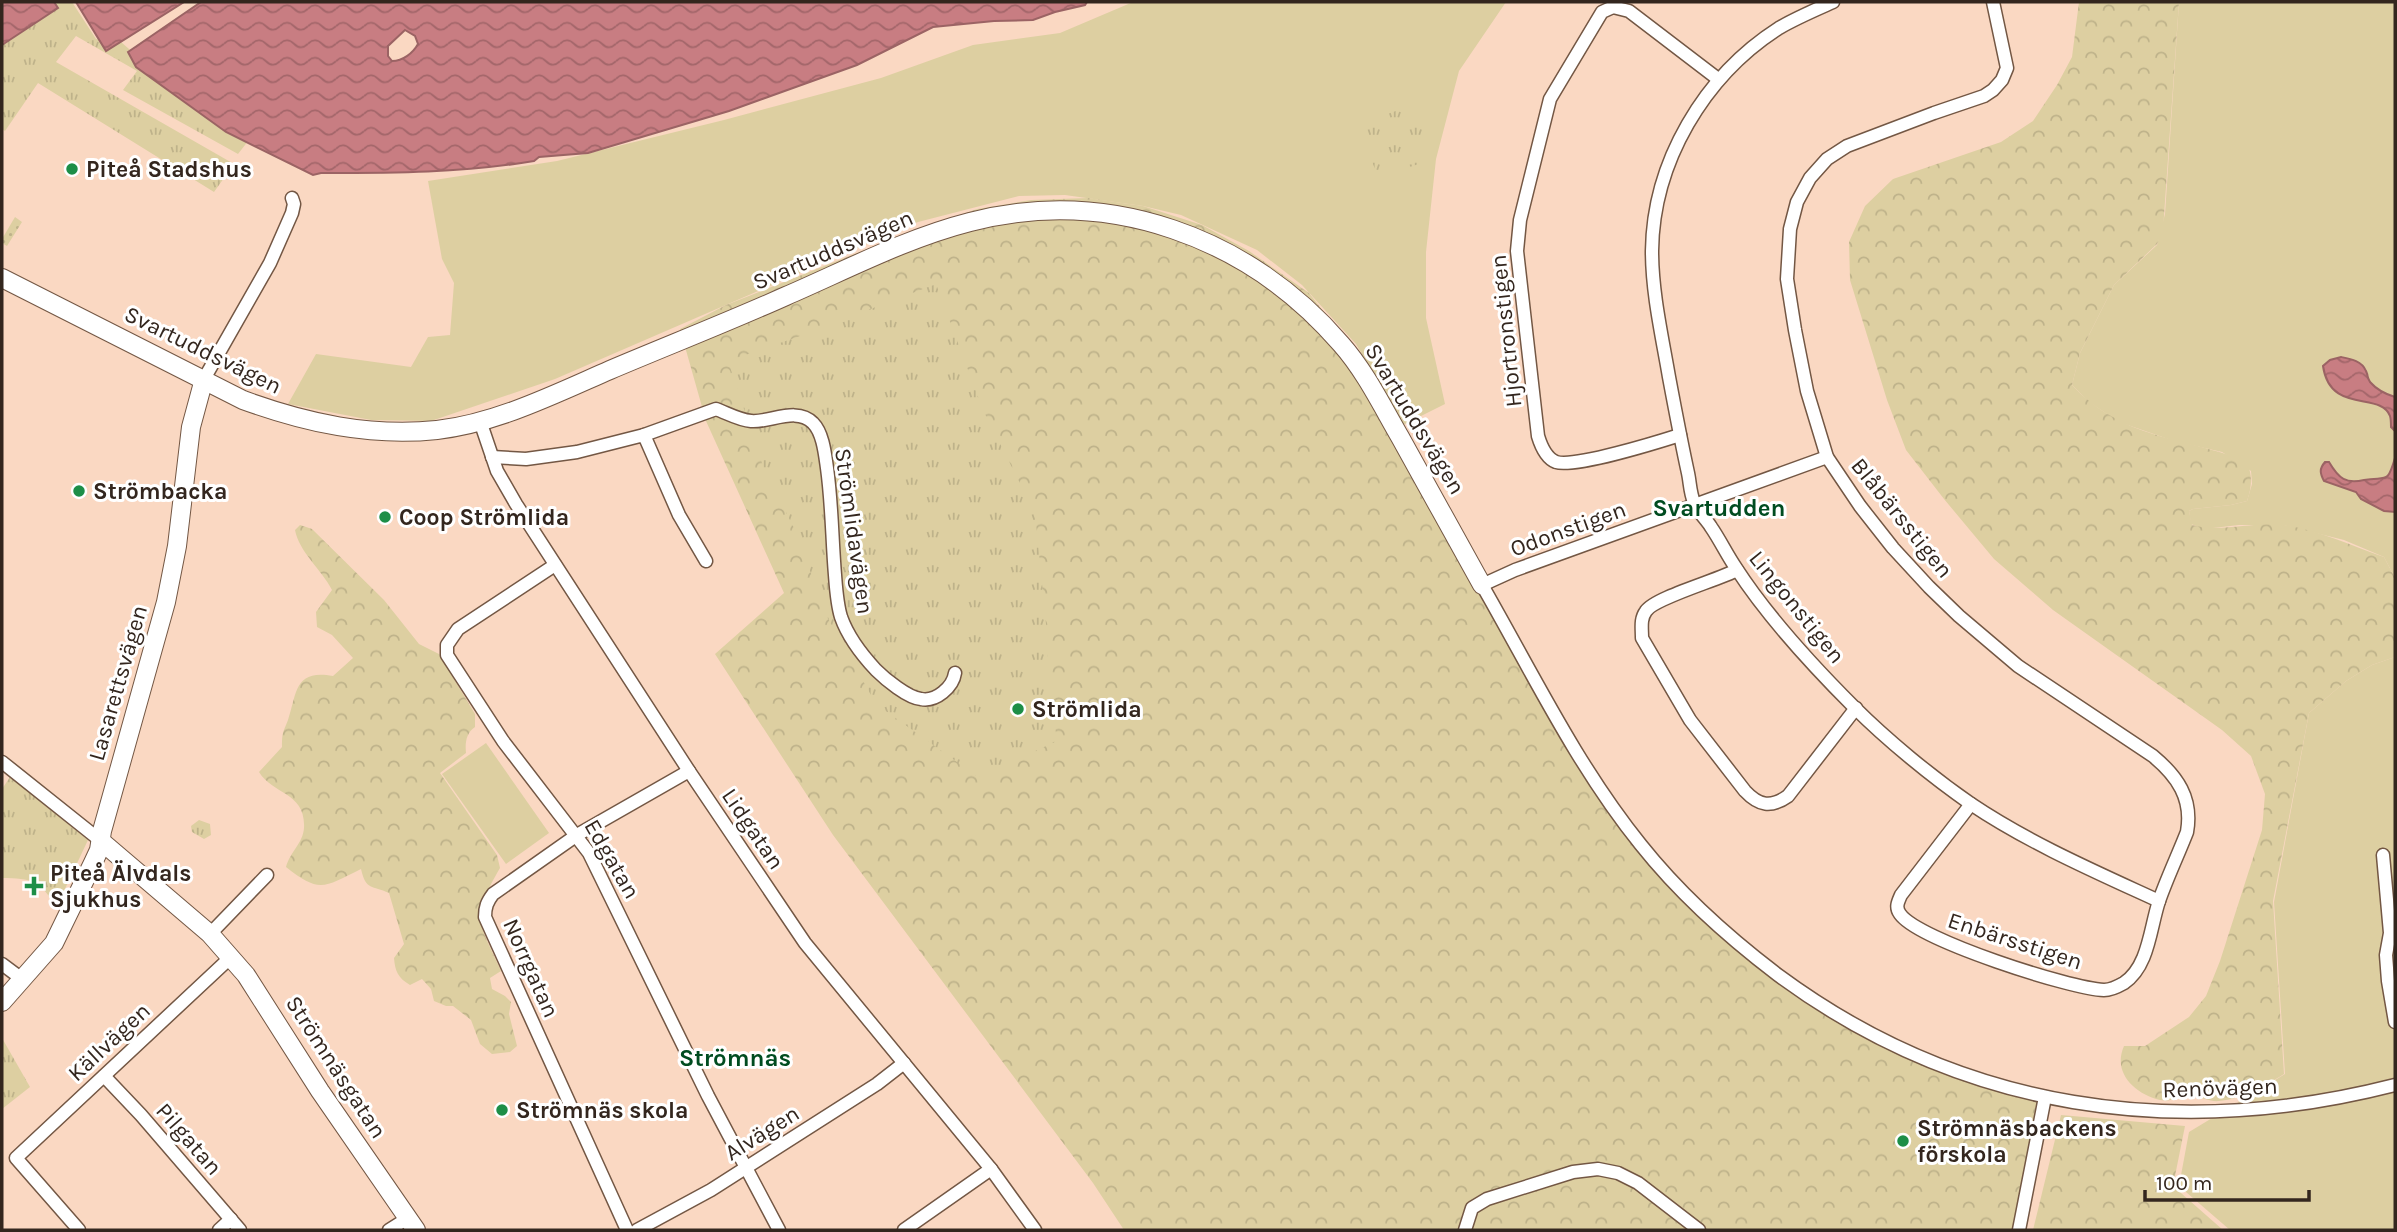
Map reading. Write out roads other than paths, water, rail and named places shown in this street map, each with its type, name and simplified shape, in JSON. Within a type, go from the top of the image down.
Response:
[{"type":"street","name":"Lingonstigen","points":[[1833,2],[1779,28],[1748,51],[1718,79],[1681,136],[1667,170],[1653,226],[1655,293],[1694,504],[1711,526],[1737,570],[1784,630],[1856,708],[1971,804],[2056,852],[2159,901]]},
{"type":"street","name":"Blåbärsstigen","points":[[1993,2],[2007,68],[2002,80],[1993,90],[1984,96],[1847,146],[1826,159],[1810,178],[1797,202],[1790,229],[1787,279],[1795,330],[1807,391],[1826,457],[1893,548],[1959,616],[2018,666],[2132,741],[2173,773],[2182,789],[2189,820],[2187,832],[2159,901]]},
{"type":"street","name":"Hjortronstigen","points":[[1680,435],[1633,450],[1578,461],[1557,463],[1548,456],[1538,436],[1517,251],[1520,220],[1550,99],[1602,12],[1613,7],[1629,11],[1718,79]]},
{"type":"street","points":[[204,379],[270,263],[292,213],[292,198]]},
{"type":"street","name":"Svartuddsvägen","points":[[2,278],[243,400],[327,426],[403,432],[439,430],[480,421],[562,391],[944,229],[974,220],[1017,213],[1090,212],[1123,216],[1166,227],[1236,256],[1275,281],[1307,308],[1343,346],[1377,397],[1589,772],[1614,810],[1670,878],[1711,920],[1791,984],[1839,1016],[1884,1041],[1941,1066],[2045,1097]]},
{"type":"street","name":"Lasarettsvägen","points":[[2,1002],[47,951],[64,924],[101,841],[169,591],[191,427],[204,379]]},
{"type":"street","name":"Strömlidavägen","points":[[492,457],[526,459],[577,452],[644,435],[716,409],[749,421],[788,416],[801,416],[812,421],[819,433],[826,458],[836,585],[841,615],[849,635],[884,678],[915,698],[924,700],[944,691],[954,681],[955,673]]},
{"type":"street","name":"Lidgatan","points":[[480,421],[497,471],[516,504],[688,772],[805,943],[990,1169],[1035,1230]]},
{"type":"street","points":[[644,435],[679,515],[706,561]]},
{"type":"street","name":"Odonstigen","points":[[1482,585],[1516,570],[1826,457]]},
{"type":"street","name":"Edgatan","points":[[555,565],[458,629],[447,645],[447,655],[503,741],[577,835],[606,883],[696,1071],[779,1230]]},
{"type":"street","points":[[1737,570],[1656,602],[1647,610],[1641,622],[1642,638],[1690,720],[1745,791],[1752,799],[1764,805],[1775,805],[1788,796],[1856,708]]},
{"type":"street","name":"Strömnäsgatan","points":[[2,762],[101,841],[210,934],[231,957],[259,992],[320,1091],[412,1224]]},
{"type":"street","name":"Norrgatan","points":[[627,1230],[485,917],[488,900],[493,894],[577,835],[688,772]]},
{"type":"street","name":"Enbärsstigen","points":[[1971,804],[1901,895],[1897,905],[1898,913],[1908,922],[1941,942],[2035,974],[2101,990],[2113,989],[2126,982],[2136,970],[2147,946],[2159,901]]},
{"type":"street","points":[[2383,855],[2390,933],[2386,955],[2395,1022]]},
{"type":"street","points":[[210,934],[267,875]]},
{"type":"street","name":"Källvägen","points":[[79,1230],[16,1158],[231,957]]},
{"type":"street","points":[[2,964],[22,979]]},
{"type":"street","name":"Alvägen","points":[[637,1230],[711,1190],[877,1084],[904,1063]]},
{"type":"street","name":"Pilgatan","points":[[104,1076],[240,1230]]},
{"type":"street","name":"Renövägen","points":[[2045,1097],[2125,1110],[2211,1112],[2301,1106],[2395,1086]]},
{"type":"street","points":[[2018,1230],[2045,1097]]},
{"type":"street","points":[[904,1230],[990,1169]]},
{"type":"street","points":[[1465,1230],[1472,1208],[1487,1199],[1573,1172],[1598,1169],[1618,1173],[1638,1182],[1699,1230]]},
{"type":"street","points":[[219,1230],[231,1219]]},
{"type":"street","points":[[389,1230],[412,1224]]},
{"type":"water","points":[[2,2],[54,2],[58,8],[2,45]]},
{"type":"water","points":[[76,2],[184,2],[106,51]]},
{"type":"water","points":[[201,2],[1087,2],[1085,5],[1033,20],[933,27],[857,65],[729,111],[588,153],[539,157],[534,161],[507,165],[428,172],[313,175],[226,132],[136,67],[128,52]],"holes":[[[405,30],[415,36],[418,44],[413,50],[404,58],[392,61],[388,56],[388,46]]]},
{"type":"water","points":[[2341,357],[2359,363],[2373,385],[2395,397],[2395,431],[2385,409],[2345,397],[2335,391],[2323,366],[2330,360]]},
{"type":"water","points":[[2395,458],[2395,512],[2384,511],[2361,499],[2356,492],[2324,481],[2321,473],[2323,464],[2329,462],[2336,473],[2348,481],[2385,478]]},
{"type":"place","name":"Piteå Stadshus","points":[[72,169]]},
{"type":"place","name":"Strömbacka","points":[[79,491]]},
{"type":"place","name":"Coop Strömlida","points":[[385,517]]},
{"type":"place","name":"Strömlida","points":[[1018,709]]},
{"type":"place","name":"Piteå Älvdals Sjukhus","points":[[34,886]]},
{"type":"place","name":"Strömnäs skola","points":[[502,1110]]},
{"type":"place","name":"Strömnäsbackens förskola","points":[[1903,1141]]},
{"type":"district","name":"Svartudden","points":[[1719,508]]},
{"type":"district","name":"Strömnäs","points":[[735,1058]]}]
